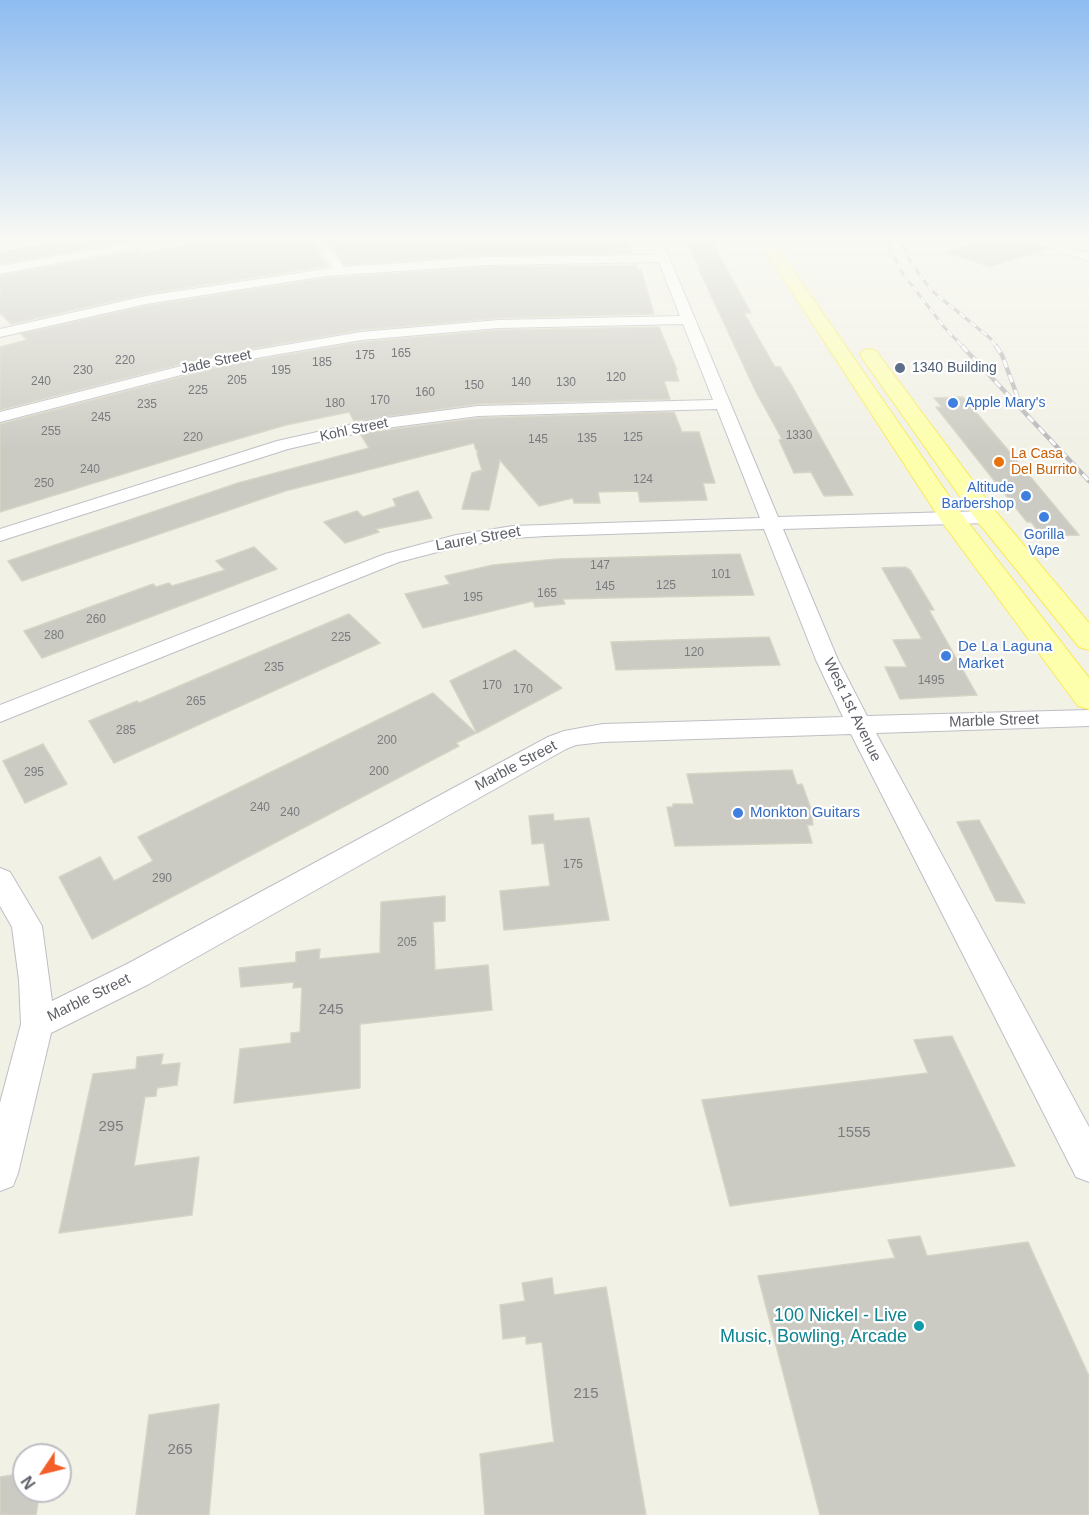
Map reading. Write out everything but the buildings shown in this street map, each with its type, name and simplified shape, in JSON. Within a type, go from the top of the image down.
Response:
[{"type":"main road","points":[[811,309],[951,518],[1089,699]]},
{"type":"main road","points":[[859,342],[987,517],[1089,641]]},
{"type":"street","points":[[0,333],[112,309]]},
{"type":"street","name":"West 1st Avenue","points":[[684,309],[827,660],[1089,1164]]},
{"type":"street","name":"Jade Street","points":[[0,417],[226,359],[361,336],[499,324],[689,320]]},
{"type":"street","name":"Kohl Street","points":[[0,534],[261,452],[371,425],[478,411],[723,404]]},
{"type":"street","name":"Laurel Street","points":[[0,714],[392,558],[429,548],[513,532],[546,530],[987,517]]},
{"type":"street","name":"Marble Street","points":[[37,1024],[138,974],[557,743],[573,737],[603,733],[1089,718]]},
{"type":"street","points":[[0,880],[27,926],[35,980],[37,1024],[0,1173]]},
{"type":"railway","points":[[930,309],[964,348]]},
{"type":"railway","points":[[954,309],[990,338],[997,348]]},
{"type":"railway","points":[[962,346],[1089,481]]},
{"type":"railway","points":[[996,346],[1024,407]]},
{"type":"place","name":"1340 Building","points":[[900,368]]},
{"type":"place","name":"Apple Mary's","points":[[953,403]]},
{"type":"place","name":"La Casa Del Burrito","points":[[999,462]]},
{"type":"place","name":"Altitude Barbershop","points":[[1026,496]]},
{"type":"place","name":"Gorilla Vape","points":[[1044,517]]},
{"type":"place","name":"De La Laguna Market","points":[[946,656]]},
{"type":"place","name":"Monkton Guitars","points":[[738,813]]},
{"type":"place","name":"100 Nickel - Live Music, Bowling, Arcade","points":[[919,1326]]}]
